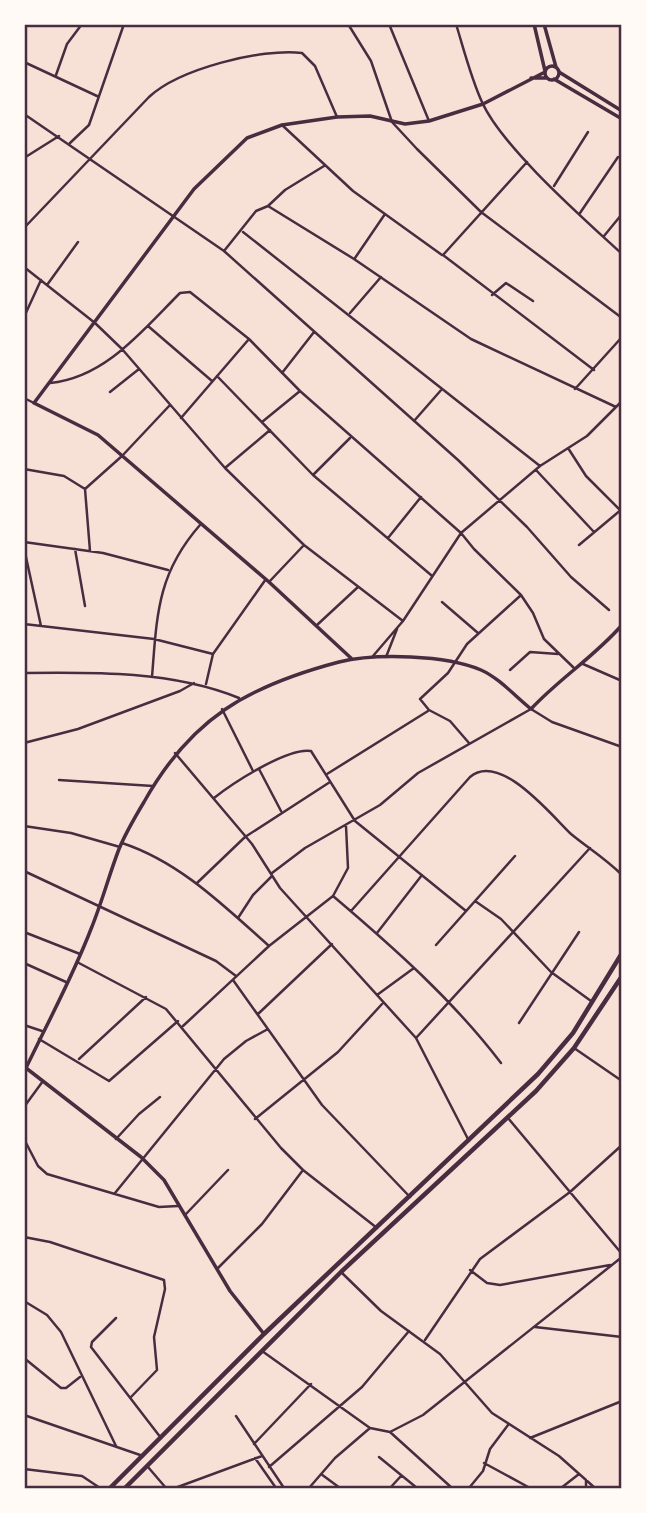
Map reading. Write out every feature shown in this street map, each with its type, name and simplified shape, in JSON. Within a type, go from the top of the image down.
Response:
[{"type":"main road","points":[[110,1489],[264,1334],[469,1142],[563,1047],[593,1003],[621,953]]},
{"type":"main road","points":[[125,1489],[260,1350],[509,1118],[575,1048],[621,976]]},
{"type":"main road","points":[[456,1154],[461,1160]]},
{"type":"main road","points":[[439,1170],[444,1176]]},
{"type":"street","points":[[56,75],[66,44],[82,24]]},
{"type":"street","points":[[70,144],[89,125],[124,24]]},
{"type":"street","points":[[348,24],[371,61],[392,122],[481,212],[621,318]]},
{"type":"street","points":[[389,24],[429,121]]},
{"type":"street","points":[[456,24],[482,104],[527,162],[621,254]]},
{"type":"street","points":[[534,24],[547,78]]},
{"type":"street","points":[[544,24],[559,72],[621,111]]},
{"type":"street","points":[[24,228],[163,85],[242,59],[283,52],[305,54],[316,66],[337,117]]},
{"type":"street","points":[[24,62],[97,96]]},
{"type":"street","points":[[24,70],[31,65]]},
{"type":"street","points":[[34,403],[194,189],[247,138],[282,125],[337,117],[370,117],[392,122],[429,121],[482,104],[545,71],[549,66],[556,66]]},
{"type":"street","points":[[554,79],[559,72]]},
{"type":"street","points":[[529,78],[554,79],[621,119]]},
{"type":"street","points":[[24,114],[224,251],[500,499],[571,577],[610,610]]},
{"type":"street","points":[[282,125],[324,166],[384,214],[594,370]]},
{"type":"street","points":[[554,187],[588,132]]},
{"type":"street","points":[[24,158],[59,136]]},
{"type":"street","points":[[580,213],[618,157]]},
{"type":"street","points":[[443,256],[527,162]]},
{"type":"street","points":[[224,251],[256,211],[324,166]]},
{"type":"street","points":[[268,205],[355,259],[471,339],[616,407]]},
{"type":"street","points":[[355,259],[384,214]]},
{"type":"street","points":[[604,237],[621,214]]},
{"type":"street","points":[[242,231],[350,313],[540,466]]},
{"type":"street","points":[[47,285],[78,242]]},
{"type":"street","points":[[24,267],[95,323],[122,349],[225,468],[304,545],[403,621]]},
{"type":"street","points":[[350,313],[381,277]]},
{"type":"street","points":[[24,317],[41,279]]},
{"type":"street","points":[[492,295],[506,283],[533,301]]},
{"type":"street","points":[[50,383],[86,373],[122,349],[180,293],[187,290],[249,339],[350,437],[461,533],[522,595],[544,639],[574,668]]},
{"type":"street","points":[[148,326],[212,381]]},
{"type":"street","points":[[282,373],[314,332]]},
{"type":"street","points":[[181,418],[249,339]]},
{"type":"street","points":[[575,389],[621,339]]},
{"type":"street","points":[[110,392],[139,369]]},
{"type":"street","points":[[217,376],[313,475],[431,575]]},
{"type":"street","points":[[414,421],[442,389]]},
{"type":"street","points":[[262,422],[300,391]]},
{"type":"street","points":[[24,398],[89,429],[267,580],[352,659]]},
{"type":"street","points":[[372,657],[403,621],[461,533],[540,466],[596,428],[621,401]]},
{"type":"street","points":[[85,489],[122,456],[170,405]]},
{"type":"street","points":[[225,468],[270,430]]},
{"type":"street","points":[[313,475],[350,437]]},
{"type":"street","points":[[568,449],[586,476],[620,510],[579,545]]},
{"type":"street","points":[[24,469],[64,476],[85,489]]},
{"type":"street","points":[[536,470],[594,532]]},
{"type":"street","points":[[85,489],[90,551]]},
{"type":"street","points":[[388,538],[421,497]]},
{"type":"street","points":[[152,677],[154,639],[168,570],[201,524]]},
{"type":"street","points":[[24,542],[90,551],[168,570]]},
{"type":"street","points":[[206,684],[213,654],[267,580],[304,545]]},
{"type":"street","points":[[24,548],[41,626]]},
{"type":"street","points":[[75,549],[85,606]]},
{"type":"street","points":[[317,625],[358,587]]},
{"type":"street","points":[[469,743],[450,721],[429,710],[420,701],[420,697],[449,673],[453,663],[478,633],[522,595]]},
{"type":"street","points":[[442,602],[478,633]]},
{"type":"street","points":[[24,624],[154,639],[213,654]]},
{"type":"street","points":[[238,918],[253,895],[271,875],[305,848],[355,821],[418,773],[531,709],[621,625]]},
{"type":"street","points":[[386,657],[397,629]]},
{"type":"street","points":[[510,670],[530,652],[558,654]]},
{"type":"street","points":[[264,1334],[238,1302],[164,1180],[141,1157],[25,1067],[77,962],[100,908],[121,845],[153,786],[175,753],[194,732],[239,698],[289,677],[352,659],[372,657],[453,663],[489,675],[531,709],[552,722],[621,747]]},
{"type":"street","points":[[582,663],[621,681]]},
{"type":"street","points":[[24,673],[152,677],[206,684],[239,698]]},
{"type":"street","points":[[24,743],[78,729],[180,691],[194,682]]},
{"type":"street","points":[[222,709],[253,771]]},
{"type":"street","points":[[327,774],[429,710]]},
{"type":"street","points":[[213,799],[253,771],[307,750],[315,754],[355,821],[466,911]]},
{"type":"street","points":[[175,753],[245,837],[271,875],[416,1038],[469,1142]]},
{"type":"street","points":[[259,769],[281,811]]},
{"type":"street","points":[[351,911],[470,777],[480,771],[492,772],[525,788],[621,876]]},
{"type":"street","points":[[59,780],[153,786]]},
{"type":"street","points":[[197,883],[245,837],[281,811],[331,782]]},
{"type":"street","points":[[24,826],[71,833],[153,856],[197,883],[269,946]]},
{"type":"street","points":[[182,1028],[269,946],[333,896],[348,868],[346,826]]},
{"type":"street","points":[[416,1038],[590,848]]},
{"type":"street","points":[[436,945],[516,856]]},
{"type":"street","points":[[24,871],[216,961],[236,976]]},
{"type":"street","points":[[377,933],[423,874]]},
{"type":"street","points":[[333,896],[414,968],[449,1003],[501,1063]]},
{"type":"street","points":[[475,901],[500,919],[551,972],[593,1003]]},
{"type":"street","points":[[24,932],[80,954]]},
{"type":"street","points":[[519,1023],[579,932]]},
{"type":"street","points":[[258,1014],[332,944]]},
{"type":"street","points":[[77,962],[146,997],[178,1021],[214,1071],[303,1170],[377,1228]]},
{"type":"street","points":[[24,963],[66,982]]},
{"type":"street","points":[[376,996],[414,968]]},
{"type":"street","points":[[233,980],[303,1079],[341,1126],[410,1197]]},
{"type":"street","points":[[78,1060],[146,997]]},
{"type":"street","points":[[255,1119],[338,1052],[383,1003]]},
{"type":"street","points":[[39,1039],[111,1081],[178,1021]]},
{"type":"street","points":[[24,1026],[42,1031]]},
{"type":"street","points":[[114,1193],[141,1157],[233,1050],[268,1029]]},
{"type":"street","points":[[575,1048],[621,1081]]},
{"type":"street","points":[[24,1107],[43,1081]]},
{"type":"street","points":[[116,1139],[139,1114],[160,1097]]},
{"type":"street","points":[[390,1432],[423,1415],[621,1256],[509,1118]]},
{"type":"street","points":[[24,1139],[38,1166],[47,1174],[159,1207],[181,1205]]},
{"type":"street","points":[[424,1341],[470,1270],[490,1250],[569,1192],[621,1145]]},
{"type":"street","points":[[186,1214],[228,1170]]},
{"type":"street","points":[[217,1269],[262,1224],[303,1170]]},
{"type":"street","points":[[24,1237],[96,1256],[164,1280],[166,1283],[154,1336],[157,1370],[131,1397]]},
{"type":"street","points":[[470,1270],[487,1283],[500,1285],[611,1265]]},
{"type":"street","points":[[341,1272],[360,1294],[424,1341],[508,1425],[559,1456],[595,1489]]},
{"type":"street","points":[[24,1300],[54,1322],[116,1446]]},
{"type":"street","points":[[116,1318],[92,1342],[91,1347],[161,1438]]},
{"type":"street","points":[[535,1327],[621,1336]]},
{"type":"street","points":[[269,1467],[372,1376],[409,1331]]},
{"type":"street","points":[[260,1350],[370,1428],[390,1432],[452,1489]]},
{"type":"street","points":[[24,1359],[61,1388],[66,1388],[82,1376]]},
{"type":"street","points":[[254,1444],[311,1384]]},
{"type":"street","points":[[530,1438],[621,1401]]},
{"type":"street","points":[[24,1415],[143,1456]]},
{"type":"street","points":[[236,1416],[284,1489]]},
{"type":"street","points":[[469,1489],[481,1474],[484,1463],[508,1425]]},
{"type":"street","points":[[309,1489],[321,1474],[370,1428]]},
{"type":"street","points":[[174,1489],[261,1455]]},
{"type":"street","points":[[379,1457],[416,1489]]},
{"type":"street","points":[[255,1458],[276,1489]]},
{"type":"street","points":[[484,1463],[530,1489]]},
{"type":"street","points":[[147,1465],[166,1489]]},
{"type":"street","points":[[24,1469],[82,1476],[100,1489]]},
{"type":"street","points":[[321,1474],[340,1489]]},
{"type":"street","points":[[561,1489],[579,1474]]},
{"type":"street","points":[[390,1489],[401,1476]]},
{"type":"street","points":[[586,1480],[586,1489]]},
{"type":"street","points":[[444,1489],[448,1484]]}]
